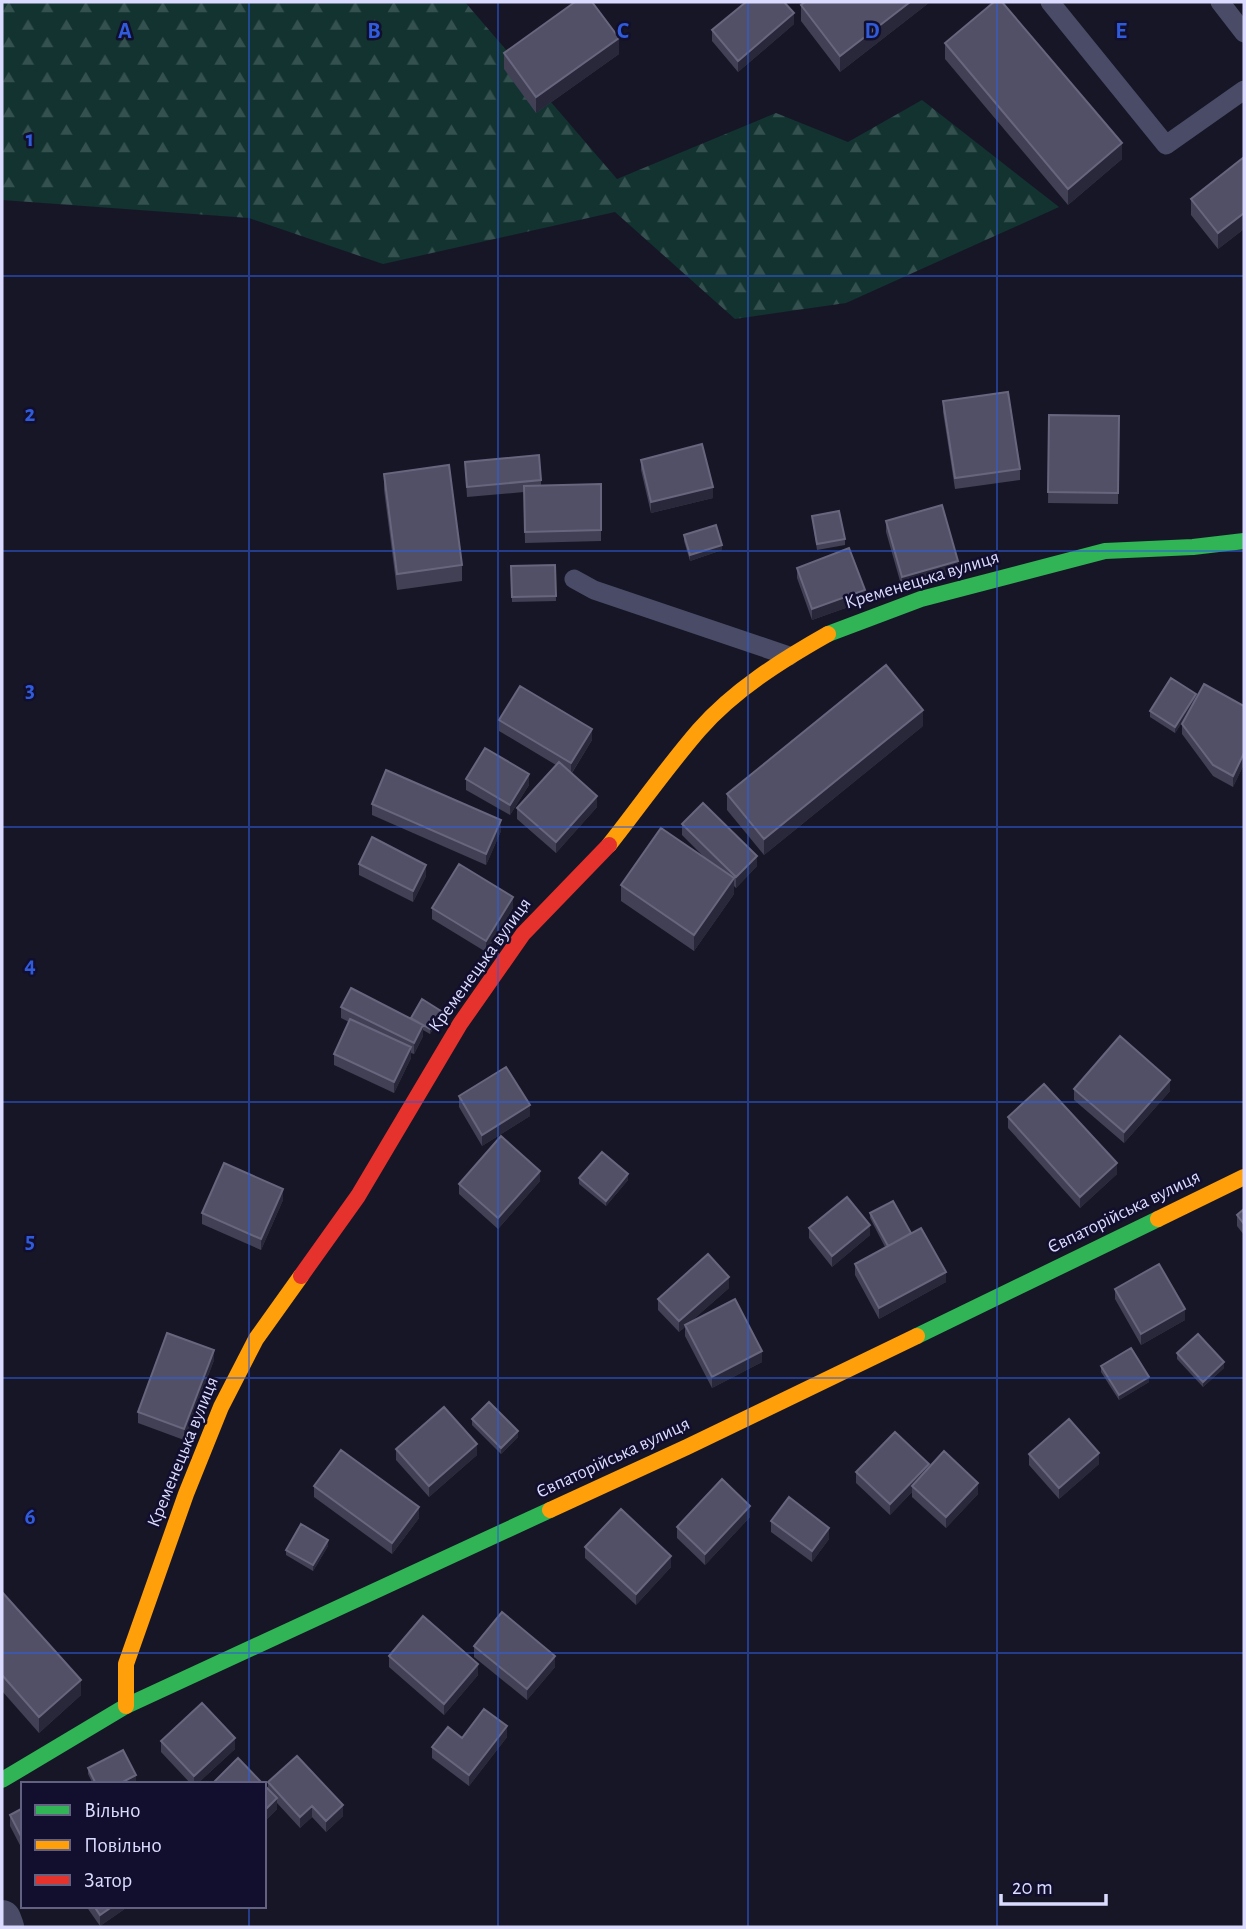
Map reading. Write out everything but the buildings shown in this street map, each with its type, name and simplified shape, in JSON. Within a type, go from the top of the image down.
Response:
[{"type":"street","name":"Кременецька вулиця","points":[[126,1706],[126,1664],[221,1407],[256,1339],[358,1196],[460,1024],[523,934],[609,845],[700,729],[732,699],[789,656],[836,629],[920,599],[1105,551],[1193,547],[1244,541]]},
{"type":"street","name":"Євпаторійська вулиця","points":[[2,1780],[126,1706],[687,1447],[1244,1177]]},
{"type":"street","points":[[2,1919],[5,1927]]},
{"type":"lane","points":[[1050,2],[1166,145],[1244,90]]},
{"type":"lane","points":[[1220,2],[1244,33]]},
{"type":"lane","points":[[574,579],[594,590],[789,656]]},
{"type":"green space","points":[[2,2],[465,2],[617,179],[776,113],[848,142],[922,100],[1059,207],[846,303],[735,319],[615,212],[383,264],[249,218],[2,200]]},
{"type":"traffic: fast","points":[[828,634],[921,599],[1105,551],[1193,547],[1244,541]]},
{"type":"traffic: fast","points":[[917,1336],[1158,1219]]},
{"type":"traffic: fast","points":[[2,1780],[126,1706],[550,1510]]},
{"type":"traffic: slow","points":[[609,845],[713,715],[759,677],[828,634]]},
{"type":"traffic: slow","points":[[1158,1219],[1244,1177]]},
{"type":"traffic: slow","points":[[126,1706],[126,1664],[186,1494],[221,1407],[256,1339],[301,1276]]},
{"type":"traffic: slow","points":[[550,1510],[917,1336]]},
{"type":"traffic: jam","points":[[301,1276],[358,1196],[460,1024],[523,934],[609,845]]}]
